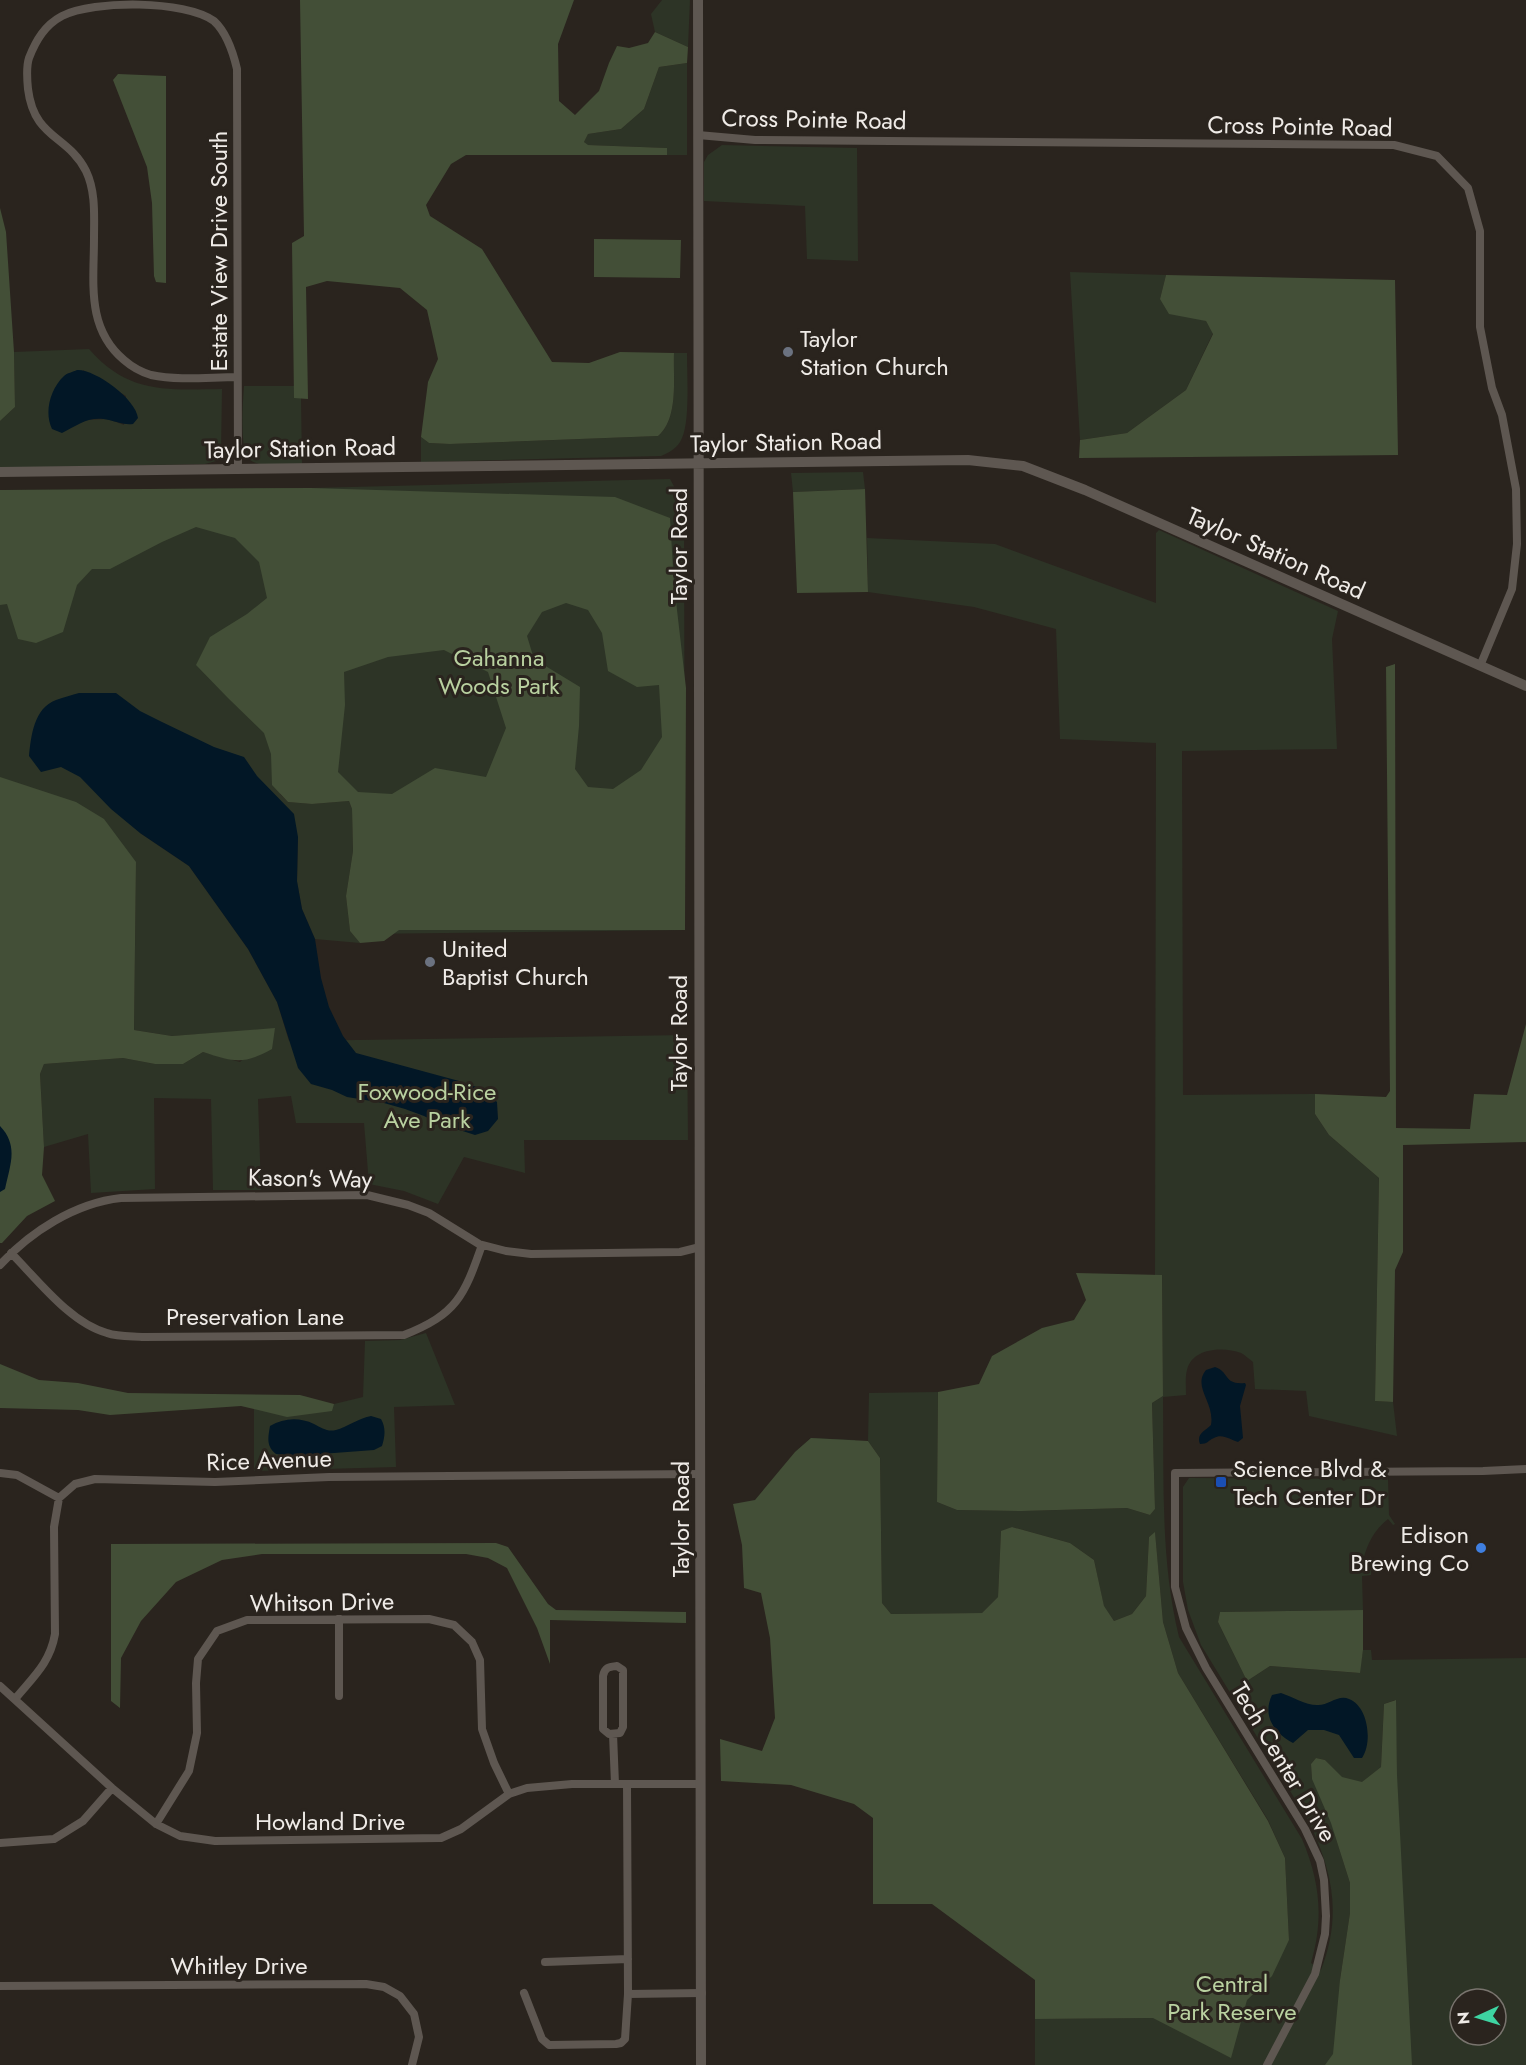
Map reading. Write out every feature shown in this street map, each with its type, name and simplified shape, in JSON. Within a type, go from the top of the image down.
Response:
[{"type":"main road","name":"Taylor Road","points":[[698,0],[701,2065]]},
{"type":"main road","name":"Taylor Station Road","points":[[0,472],[968,460],[1023,466],[1085,490],[1526,686]]},
{"type":"street","name":"Estate View Drive South","points":[[237,377],[170,377],[150,374],[132,367],[104,339],[94,301],[94,206],[91,184],[80,161],[46,132],[35,116],[29,98],[28,61],[46,27],[68,12],[95,4],[160,2],[196,10],[214,21],[233,51],[237,69],[237,377],[237,470]]},
{"type":"street","name":"Cross Pointe Road","points":[[698,135],[755,140],[1394,145],[1437,156],[1468,188],[1480,231],[1480,327],[1492,388],[1502,415],[1516,489],[1517,544],[1512,589],[1480,666]]},
{"type":"street","name":"Kason's Way","points":[[0,1265],[36,1233],[79,1208],[106,1199],[211,1196],[367,1195],[408,1205],[429,1214],[482,1245],[531,1254],[680,1252],[700,1247]]},
{"type":"street","name":"Preservation Lane","points":[[11,1253],[70,1312],[97,1330],[109,1334],[144,1337],[404,1335],[429,1325],[459,1300],[469,1283],[482,1245]]},
{"type":"street","name":"Tech Center Drive","points":[[1267,2065],[1315,1974],[1326,1916],[1324,1880],[1320,1861],[1305,1829],[1206,1668],[1186,1628],[1175,1587],[1175,1473],[1526,1469]]},
{"type":"street","points":[[0,1473],[16,1475],[59,1497],[54,1527],[55,1634],[52,1650],[44,1665],[15,1699]]},
{"type":"street","name":"Rice Avenue","points":[[59,1497],[75,1484],[95,1479],[215,1482],[329,1478],[701,1474]]},
{"type":"street","points":[[339,1619],[339,1696]]},
{"type":"street","name":"Whitson Drive","points":[[156,1824],[189,1771],[197,1733],[198,1659],[217,1631],[247,1620],[429,1619],[454,1625],[472,1642],[480,1660],[482,1729],[494,1763],[509,1794]]},
{"type":"street","points":[[617,1666],[623,1670],[623,1727],[620,1733],[613,1734],[606,1733],[603,1729],[603,1676],[604,1670],[608,1667],[617,1666]]},
{"type":"street","name":"Howland Drive","points":[[0,1686],[112,1788],[156,1824],[180,1836],[215,1841],[441,1838],[461,1829],[509,1794],[527,1788],[572,1784],[700,1784]]},
{"type":"street","points":[[613,1734],[615,1784]]},
{"type":"street","points":[[524,1993],[542,2039],[549,2045],[621,2043],[627,2033],[627,1784]]},
{"type":"street","points":[[0,1843],[54,1839],[83,1821],[112,1788]]},
{"type":"street","points":[[545,1962],[628,1959]]},
{"type":"street","name":"Whitley Drive","points":[[0,1986],[366,1984],[384,1987],[400,1996],[414,2014],[419,2037],[412,2065]]},
{"type":"street","points":[[628,1994],[702,1994]]},
{"type":"green space","points":[[300,0],[574,0],[558,44],[559,101],[575,115],[599,91],[617,46],[629,48],[648,43],[655,32],[688,47],[687,63],[659,67],[644,109],[621,129],[588,134],[584,142],[588,145],[667,148],[667,155],[466,155],[451,164],[426,205],[430,216],[482,249],[552,362],[589,363],[620,352],[674,353],[672,408],[665,428],[658,436],[429,443],[421,437],[428,382],[438,359],[427,310],[400,288],[327,281],[306,287],[308,399],[294,398],[292,243],[304,236]]},
{"type":"green space","points":[[662,0],[690,0],[688,47],[655,32],[651,14]]},
{"type":"green space","points":[[687,63],[687,155],[667,155],[667,148],[587,145],[584,142],[588,134],[621,129],[644,109],[659,67]]},
{"type":"green space","points":[[118,74],[166,76],[166,283],[156,282],[154,276],[152,203],[147,167],[113,80]]},
{"type":"green space","points":[[722,145],[857,148],[858,261],[807,259],[805,206],[704,201],[704,162],[708,155]]},
{"type":"green space","points":[[0,208],[6,232],[14,352],[15,407],[0,421]]},
{"type":"green space","points":[[594,239],[681,240],[680,278],[594,277]]},
{"type":"green space","points":[[1070,272],[1166,275],[1160,299],[1206,321],[1213,333],[1186,390],[1127,433],[1080,440]]},
{"type":"green space","points":[[1166,275],[1395,280],[1398,455],[1079,458],[1080,440],[1127,433],[1186,390],[1213,334],[1206,321],[1169,314],[1160,299]]},
{"type":"green space","points":[[89,349],[104,364],[134,382],[166,389],[222,389],[221,453],[216,461],[205,464],[0,468],[0,421],[15,407],[14,352]],"holes":[[[83,370],[126,396],[124,425],[108,419],[84,420]]]},
{"type":"green space","points":[[674,353],[687,353],[688,397],[685,430],[678,444],[661,456],[421,462],[421,437],[429,443],[450,444],[658,436],[665,428],[672,408]]},
{"type":"green space","points":[[244,386],[294,386],[294,398],[301,398],[302,464],[268,465],[250,460],[244,447],[243,437]]},
{"type":"green space","points":[[863,472],[865,489],[793,492],[791,473]]},
{"type":"green space","name":"Gahanna Woods Park","points":[[670,479],[684,505],[685,930],[360,934],[358,793],[280,794],[288,802],[312,804],[349,801],[352,809],[353,851],[346,896],[350,931],[360,943],[315,939],[302,909],[297,882],[298,837],[140,833],[189,866],[248,949],[277,1002],[289,1041],[687,1035],[688,1140],[524,1140],[525,1173],[464,1157],[438,1204],[404,1191],[369,1184],[364,1123],[296,1123],[291,1096],[258,1099],[261,1190],[213,1190],[211,1099],[154,1098],[155,1189],[91,1193],[88,1134],[44,1147],[40,1074],[44,1064],[123,1058],[155,1064],[183,1064],[203,1052],[240,1062],[275,1029],[172,1036],[134,1030],[136,863],[36,1059],[0,1186],[0,490],[311,488]]},
{"type":"green space","points":[[311,488],[615,497],[670,518],[674,584],[686,688],[685,930],[399,930],[384,941],[360,943],[350,931],[346,896],[353,851],[352,809],[349,801],[312,804],[288,802],[272,785],[271,754],[264,733],[196,665],[210,637],[247,614],[267,598],[259,562],[235,538],[196,527],[110,569],[92,569],[77,585],[63,632],[36,643],[18,639],[7,604],[0,605],[0,490]],"holes":[[[566,603],[588,610],[602,633],[608,671],[637,687],[659,685],[662,737],[641,770],[613,789],[588,787],[575,769],[580,687],[534,659],[527,636],[542,612]],[[444,650],[488,672],[506,728],[486,777],[435,768],[392,794],[358,792],[338,772],[345,705],[344,672],[388,657]]]},
{"type":"green space","points":[[865,489],[868,592],[797,593],[793,492]]},
{"type":"green space","name":"Central Park Reserve","points":[[1159,530],[1338,611],[1332,639],[1337,749],[1182,751],[1183,1095],[1315,1094],[1315,1114],[1329,1135],[1379,1178],[1375,1401],[1393,1402],[1397,1436],[1309,1416],[1306,1391],[1255,1389],[1253,1362],[1241,1353],[1217,1350],[1195,1357],[1187,1370],[1186,1395],[1163,1397],[1163,1488],[1166,1548],[1179,1637],[1302,1839],[1313,1870],[1318,1900],[1318,1931],[1311,1963],[1321,1970],[1331,1931],[1333,1912],[1332,1894],[1324,1859],[1309,1822],[1201,1645],[1188,1610],[1183,1582],[1183,1487],[1189,1478],[1388,1479],[1389,1515],[1395,1524],[1393,1525],[1388,1519],[1374,1534],[1366,1551],[1362,1565],[1371,1566],[1371,1575],[1362,1576],[1363,1610],[1220,1612],[1218,1622],[1247,1681],[1270,1666],[1359,1673],[1363,1650],[1371,1650],[1372,1660],[1526,1658],[1526,2065],[1035,2065],[1035,2019],[1153,2018],[1077,1950],[946,1895],[875,1795],[811,1788],[795,1452],[811,1438],[855,1440],[863,1632],[923,1758],[1029,1841],[1243,1926],[1284,1949],[1289,1940],[1285,1858],[1268,1820],[1178,1673],[1163,1622],[1155,1533],[1149,1537],[1146,1596],[1132,1614],[1114,1621],[1104,1607],[1094,1560],[1070,1543],[1012,1527],[1001,1532],[998,1597],[982,1613],[891,1614],[882,1603],[880,1458],[868,1441],[869,1393],[938,1392],[937,1502],[957,1510],[1127,1508],[1150,1515],[1155,1509],[1152,1403],[1163,1396],[1162,1275],[1155,1275],[1156,743],[1060,739],[1056,629],[974,607],[868,592],[867,538],[995,544],[1156,603],[1156,533]],"holes":[[[1395,1700],[1397,1775],[1364,1781],[1381,1767],[1384,1704]],[[1316,1758],[1325,1760],[1341,1777],[1312,1779],[1311,1764]],[[1334,1832],[1361,1897],[1349,1985],[1340,1980],[1350,1913],[1350,1883]]]},
{"type":"green space","points":[[1395,664],[1396,1128],[1470,1129],[1474,1094],[1507,1095],[1526,1024],[1526,1142],[1403,1145],[1403,1252],[1395,1270],[1393,1402],[1375,1401],[1379,1178],[1329,1135],[1315,1114],[1315,1094],[1386,1097],[1390,1091],[1386,667]]},
{"type":"green space","points":[[0,777],[76,802],[104,819],[136,862],[134,1030],[172,1036],[275,1028],[272,1049],[246,1060],[231,1060],[203,1052],[183,1064],[155,1064],[123,1058],[44,1064],[40,1074],[44,1147],[42,1175],[55,1201],[27,1216],[2,1243],[0,1243]]},
{"type":"green space","points":[[1076,1273],[1162,1275],[1163,1396],[1152,1403],[1155,1509],[1150,1515],[1127,1508],[957,1510],[937,1502],[938,1392],[979,1384],[992,1356],[1042,1328],[1074,1320],[1086,1300]]},
{"type":"green space","points":[[426,1333],[455,1405],[394,1407],[396,1467],[254,1471],[254,1403],[334,1404],[363,1397],[365,1341],[400,1340]]},
{"type":"green space","points":[[0,1364],[39,1380],[78,1383],[128,1393],[300,1395],[334,1404],[332,1411],[287,1417],[241,1406],[110,1415],[78,1410],[0,1408]]},
{"type":"green space","name":"Central Park Reserve","points":[[811,1438],[868,1441],[880,1458],[882,1603],[891,1614],[982,1613],[998,1597],[1001,1531],[1012,1527],[1070,1543],[1094,1560],[1104,1606],[1114,1621],[1132,1614],[1146,1596],[1149,1537],[1155,1532],[1163,1622],[1178,1673],[1268,1821],[1285,1858],[1289,1940],[1272,1976],[1247,2000],[1231,2058],[1153,2018],[1035,2019],[1035,1980],[932,1904],[873,1904],[873,1818],[854,1804],[791,1785],[721,1781],[720,1739],[762,1751],[775,1718],[770,1638],[761,1593],[744,1588],[742,1545],[733,1504],[755,1500],[795,1452]]},
{"type":"green space","points":[[496,1543],[508,1547],[548,1604],[556,1610],[686,1612],[686,1623],[550,1620],[550,1664],[537,1628],[507,1568],[488,1558],[466,1554],[262,1554],[222,1560],[176,1582],[141,1621],[121,1658],[120,1708],[111,1701],[111,1544]]},
{"type":"green space","points":[[1363,1610],[1363,1650],[1360,1673],[1270,1666],[1247,1681],[1218,1622],[1220,1612]]},
{"type":"green space","points":[[1396,1700],[1397,1775],[1412,2065],[1325,2065],[1333,2054],[1340,1980],[1350,1913],[1350,1883],[1331,1823],[1312,1779],[1311,1764],[1316,1758],[1325,1760],[1342,1777],[1362,1782],[1381,1767],[1384,1704]]},
{"type":"water","points":[[77,370],[94,374],[123,394],[136,410],[138,418],[133,424],[95,419],[62,433],[52,429],[49,409],[52,394],[64,376]]},
{"type":"water","points":[[79,693],[116,693],[140,711],[214,747],[244,757],[257,776],[294,814],[298,837],[297,881],[302,909],[315,939],[321,978],[329,1007],[343,1036],[356,1053],[485,1090],[497,1102],[498,1119],[488,1131],[475,1135],[405,1109],[347,1097],[311,1084],[298,1068],[277,1002],[248,949],[189,866],[140,833],[111,809],[80,777],[61,767],[41,772],[29,756],[35,724],[43,709],[56,700]]},
{"type":"water","points":[[0,1126],[10,1141],[12,1156],[5,1189],[0,1192]]},
{"type":"water","points":[[1215,1367],[1233,1382],[1246,1385],[1240,1406],[1243,1438],[1238,1442],[1220,1436],[1200,1444],[1200,1435],[1211,1425],[1210,1409],[1202,1389],[1202,1376],[1206,1370]]},
{"type":"water","points":[[371,1416],[381,1419],[384,1429],[382,1446],[374,1450],[294,1456],[276,1454],[269,1445],[270,1426],[281,1421],[303,1420],[333,1430]]},
{"type":"water","points":[[1281,1693],[1312,1705],[1321,1705],[1341,1698],[1355,1703],[1361,1709],[1367,1725],[1367,1743],[1362,1758],[1354,1758],[1339,1735],[1324,1730],[1308,1730],[1293,1743],[1286,1739],[1275,1729],[1268,1710],[1272,1695]]},
{"type":"place","name":"Taylor Station Church","points":[[788,352]]},
{"type":"place","name":"United Baptist Church","points":[[430,962]]},
{"type":"place","name":"Science Blvd & Tech Center Dr","points":[[1221,1482]]},
{"type":"place","name":"Edison Brewing Co","points":[[1481,1548]]},
{"type":"park label","name":"Foxwood-Rice Ave Park","points":[[427,1105]]}]
